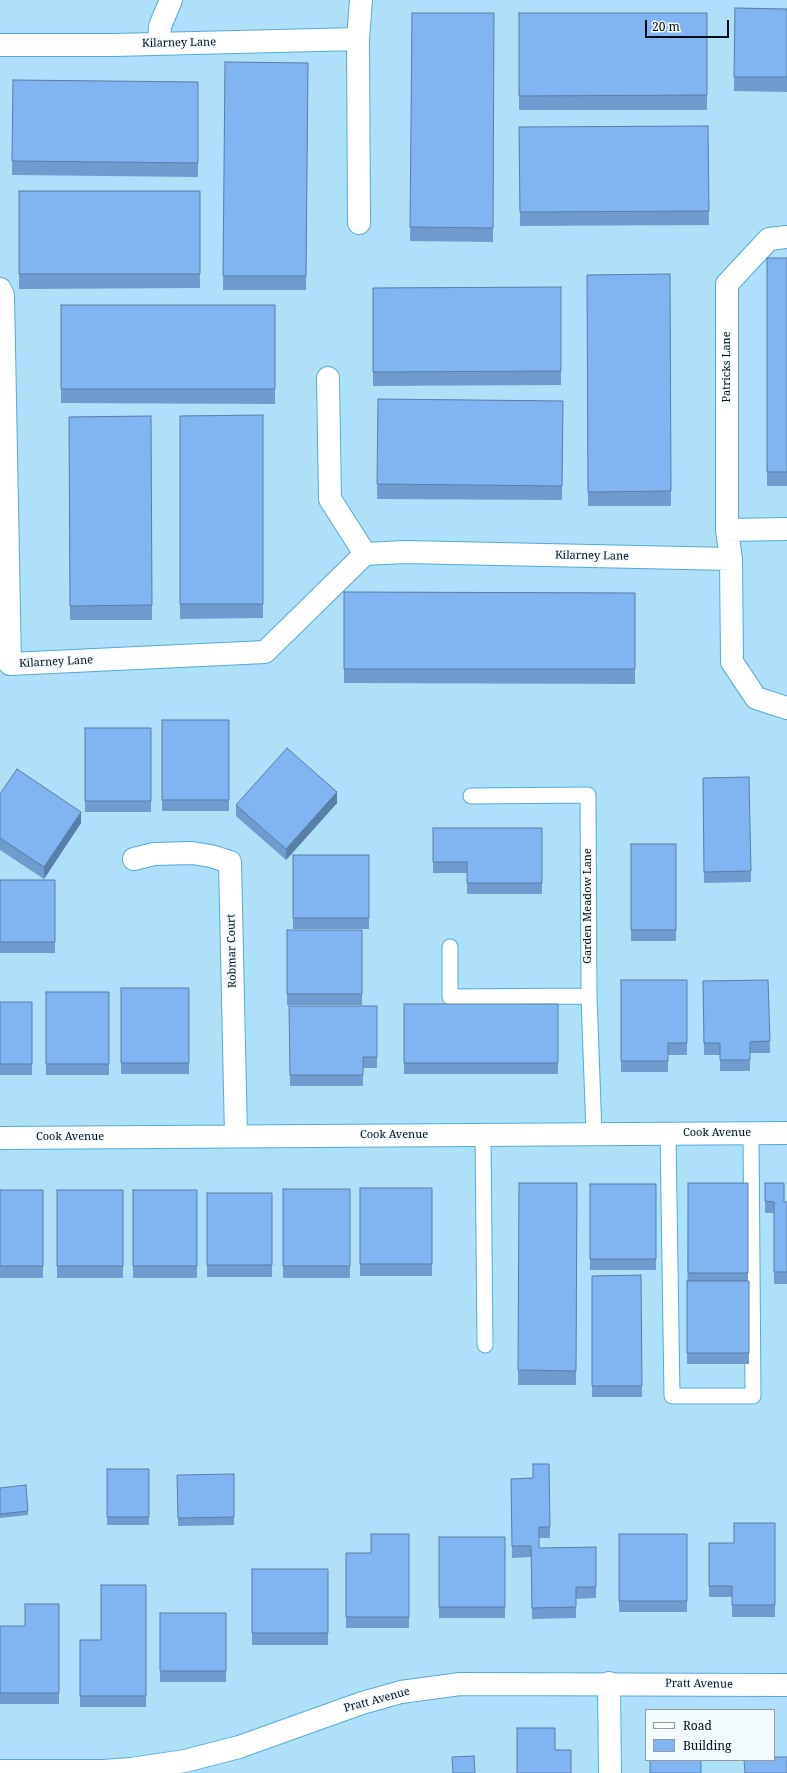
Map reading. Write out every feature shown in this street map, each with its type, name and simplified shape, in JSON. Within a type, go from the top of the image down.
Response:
[{"type":"street","points":[[159,43],[160,26],[171,0]]},
{"type":"street","points":[[359,223],[358,39],[361,0]]},
{"type":"street","name":"Kilarney Lane","points":[[0,45],[358,39]]},
{"type":"street","name":"Patricks Lane","points":[[728,530],[727,284],[769,239],[787,237]]},
{"type":"street","name":"Kilarney Lane","points":[[0,289],[3,295],[10,664],[265,652],[365,554],[405,552],[732,559]]},
{"type":"street","points":[[328,378],[330,498],[365,554]]},
{"type":"street","points":[[787,529],[728,530],[732,559],[732,662],[756,698],[787,708]]},
{"type":"street","name":"Robmar Court","points":[[134,859],[154,854],[192,853],[211,856],[230,862],[236,1136]]},
{"type":"street","name":"Cook Avenue","points":[[0,1138],[787,1133]]},
{"type":"street","points":[[609,1683],[610,1773]]},
{"type":"street","name":"Pratt Avenue","points":[[0,1771],[103,1771],[131,1769],[185,1761],[239,1746],[362,1703],[401,1692],[460,1684],[609,1683],[787,1685]]},
{"type":"lane","name":"Garden Meadow Lane","points":[[471,796],[588,795],[589,996],[594,1134]]},
{"type":"lane","points":[[450,947],[450,998],[589,996]]},
{"type":"lane","points":[[668,1134],[672,1396],[753,1396],[750,1133]]},
{"type":"lane","points":[[483,1134],[485,1345]]},
{"type":"building","points":[[735,8],[787,9],[787,77],[734,77]]},
{"type":"building","points":[[412,13],[494,13],[493,228],[410,227]]},
{"type":"building","points":[[519,13],[707,13],[707,95],[519,96]]},
{"type":"building","points":[[225,62],[308,63],[306,276],[223,276]]},
{"type":"building","points":[[13,80],[198,82],[198,163],[12,161]]},
{"type":"building","points":[[708,126],[709,211],[520,212],[519,127]]},
{"type":"building","points":[[19,191],[200,191],[200,274],[19,274]]},
{"type":"building","points":[[767,258],[787,258],[787,472],[767,472]]},
{"type":"building","points":[[670,274],[671,491],[588,492],[587,275]]},
{"type":"building","points":[[561,287],[561,371],[373,372],[373,288]]},
{"type":"building","points":[[61,305],[275,305],[275,389],[61,389]]},
{"type":"building","points":[[378,399],[563,401],[562,486],[377,484]]},
{"type":"building","points":[[263,415],[263,604],[180,604],[180,416]]},
{"type":"building","points":[[151,416],[152,605],[70,606],[69,417]]},
{"type":"building","points":[[344,592],[635,593],[635,669],[344,669]]},
{"type":"building","points":[[162,720],[229,720],[229,800],[162,800]]},
{"type":"building","points":[[85,728],[151,728],[151,801],[85,801]]},
{"type":"building","points":[[287,748],[337,792],[286,849],[236,805]]},
{"type":"building","points":[[17,769],[81,812],[44,867],[0,838],[0,794]]},
{"type":"building","points":[[749,777],[751,871],[704,872],[703,778]]},
{"type":"building","points":[[433,828],[542,828],[542,883],[467,883],[467,862],[433,862]]},
{"type":"building","points":[[631,844],[676,844],[676,930],[631,930]]},
{"type":"building","points":[[293,855],[369,855],[369,918],[293,918]]},
{"type":"building","points":[[0,880],[55,880],[55,942],[0,942]]},
{"type":"building","points":[[287,930],[362,930],[362,994],[287,994]]},
{"type":"building","points":[[621,980],[687,980],[687,1043],[668,1043],[668,1061],[621,1061]]},
{"type":"building","points":[[768,980],[770,1041],[750,1042],[750,1060],[720,1060],[720,1043],[704,1043],[703,981]]},
{"type":"building","points":[[121,988],[189,988],[189,1063],[121,1063]]},
{"type":"building","points":[[46,992],[109,992],[109,1064],[46,1064]]},
{"type":"building","points":[[0,1002],[32,1002],[32,1064],[0,1064]]},
{"type":"building","points":[[404,1004],[558,1004],[558,1063],[404,1063]]},
{"type":"building","points":[[289,1006],[377,1006],[377,1057],[363,1057],[363,1075],[290,1075]]},
{"type":"building","points":[[519,1183],[577,1183],[576,1371],[518,1370]]},
{"type":"building","points":[[688,1183],[748,1183],[748,1273],[688,1273]]},
{"type":"building","points":[[765,1183],[784,1183],[784,1202],[787,1202],[787,1272],[774,1272],[774,1202],[765,1201]]},
{"type":"building","points":[[590,1184],[656,1184],[656,1259],[590,1259]]},
{"type":"building","points":[[360,1188],[432,1188],[432,1264],[360,1264]]},
{"type":"building","points":[[283,1189],[350,1189],[350,1266],[283,1266]]},
{"type":"building","points":[[0,1190],[43,1190],[43,1266],[0,1266]]},
{"type":"building","points":[[57,1190],[123,1190],[123,1266],[57,1266]]},
{"type":"building","points":[[133,1190],[197,1190],[197,1266],[133,1266]]},
{"type":"building","points":[[207,1193],[272,1193],[272,1265],[207,1265]]},
{"type":"building","points":[[641,1275],[642,1386],[592,1386],[592,1276]]},
{"type":"building","points":[[687,1281],[749,1281],[749,1353],[687,1353]]},
{"type":"building","points":[[533,1464],[549,1464],[550,1527],[539,1527],[539,1548],[596,1547],[596,1587],[576,1587],[576,1607],[532,1608],[531,1546],[512,1546],[511,1479],[533,1478]]},
{"type":"building","points":[[107,1469],[149,1469],[149,1517],[107,1517]]},
{"type":"building","points":[[234,1474],[234,1517],[178,1518],[177,1475]]},
{"type":"building","points":[[26,1485],[28,1511],[0,1514],[0,1488]]},
{"type":"building","points":[[734,1523],[775,1523],[775,1605],[732,1605],[732,1586],[709,1586],[709,1543],[734,1543]]},
{"type":"building","points":[[371,1534],[409,1534],[409,1617],[346,1617],[346,1553],[371,1553]]},
{"type":"building","points":[[619,1534],[687,1534],[687,1601],[619,1601]]},
{"type":"building","points":[[439,1537],[505,1537],[505,1607],[439,1607]]},
{"type":"building","points":[[252,1569],[328,1569],[328,1633],[252,1633]]},
{"type":"building","points":[[101,1585],[146,1585],[146,1696],[80,1696],[80,1640],[101,1640]]},
{"type":"building","points":[[25,1604],[59,1604],[59,1693],[0,1693],[0,1626],[25,1626]]},
{"type":"building","points":[[160,1613],[226,1613],[226,1671],[160,1671]]},
{"type":"building","points":[[517,1728],[555,1728],[555,1750],[571,1750],[571,1773],[517,1773]]},
{"type":"building","points":[[474,1756],[475,1773],[453,1773],[452,1757]]},
{"type":"building","points":[[775,1757],[787,1757],[787,1773],[745,1773],[744,1761],[775,1761]]},
{"type":"building","points":[[650,1761],[701,1761],[701,1773],[650,1773]]}]
